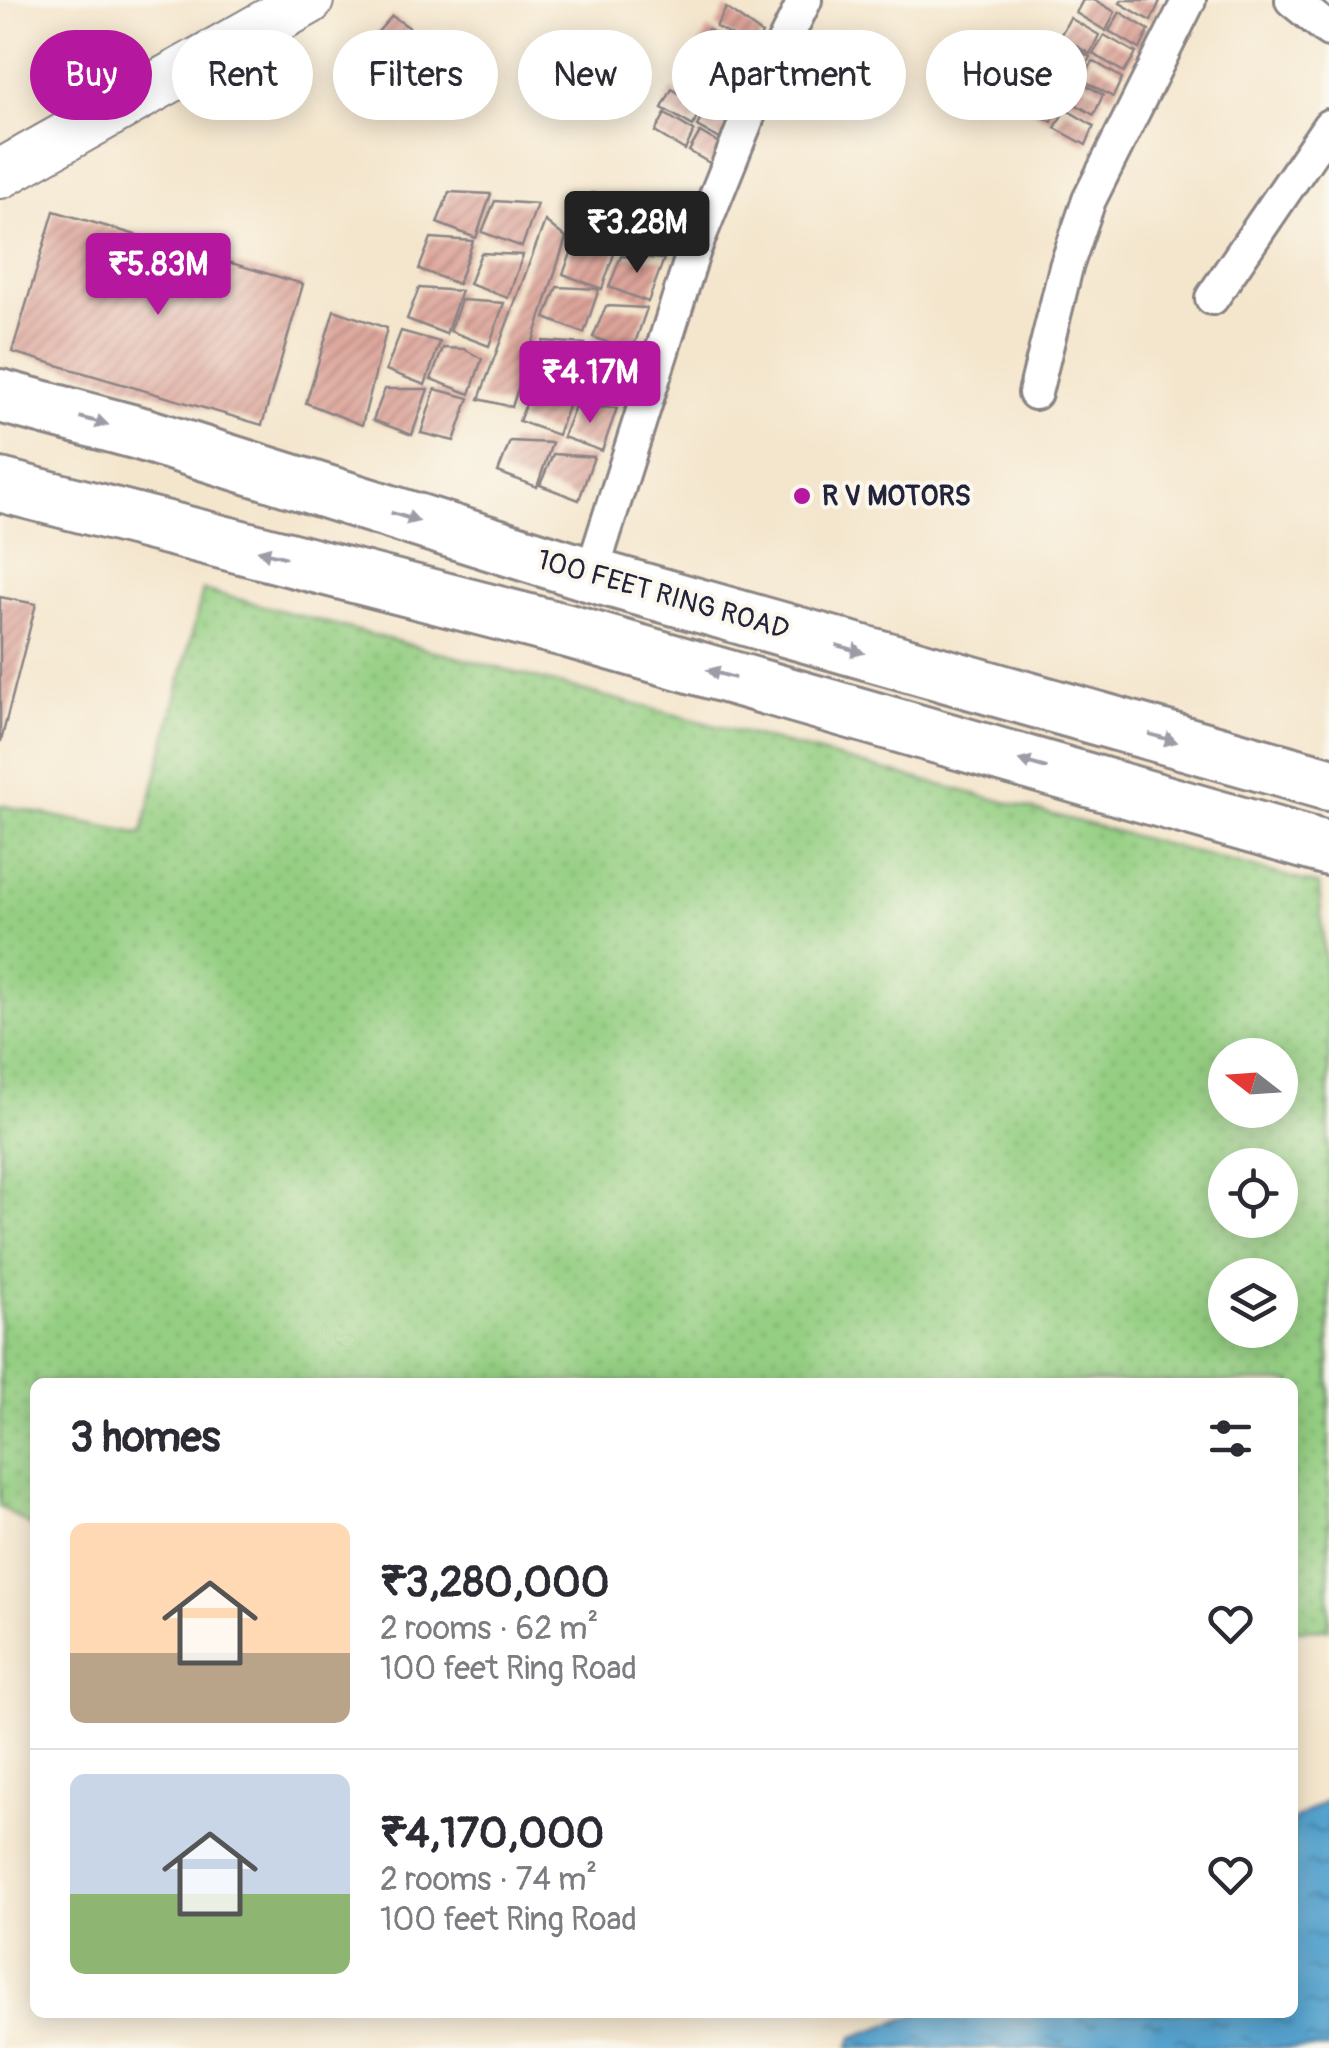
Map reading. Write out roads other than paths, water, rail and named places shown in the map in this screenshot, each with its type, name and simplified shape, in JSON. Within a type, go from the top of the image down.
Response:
[{"type":"main road","name":"100 FEET RING ROAD","points":[[0,396],[142,434],[591,575],[1322,775]]},
{"type":"main road","points":[[0,485],[568,630],[1329,849]]},
{"type":"street","points":[[0,174],[310,0]]},
{"type":"street","points":[[591,575],[694,250],[753,104],[805,0]]},
{"type":"street","points":[[1035,393],[1066,267],[1088,200],[1190,0]]},
{"type":"street","points":[[1292,0],[1329,30]]},
{"type":"street","points":[[1212,298],[1329,126]]},
{"type":"water","points":[[1329,1798],[1329,2048],[848,2048],[853,2037],[906,2018],[1298,2018],[1298,1818]]},
{"type":"place","name":"R V MOTORS","points":[[802,496]]}]
